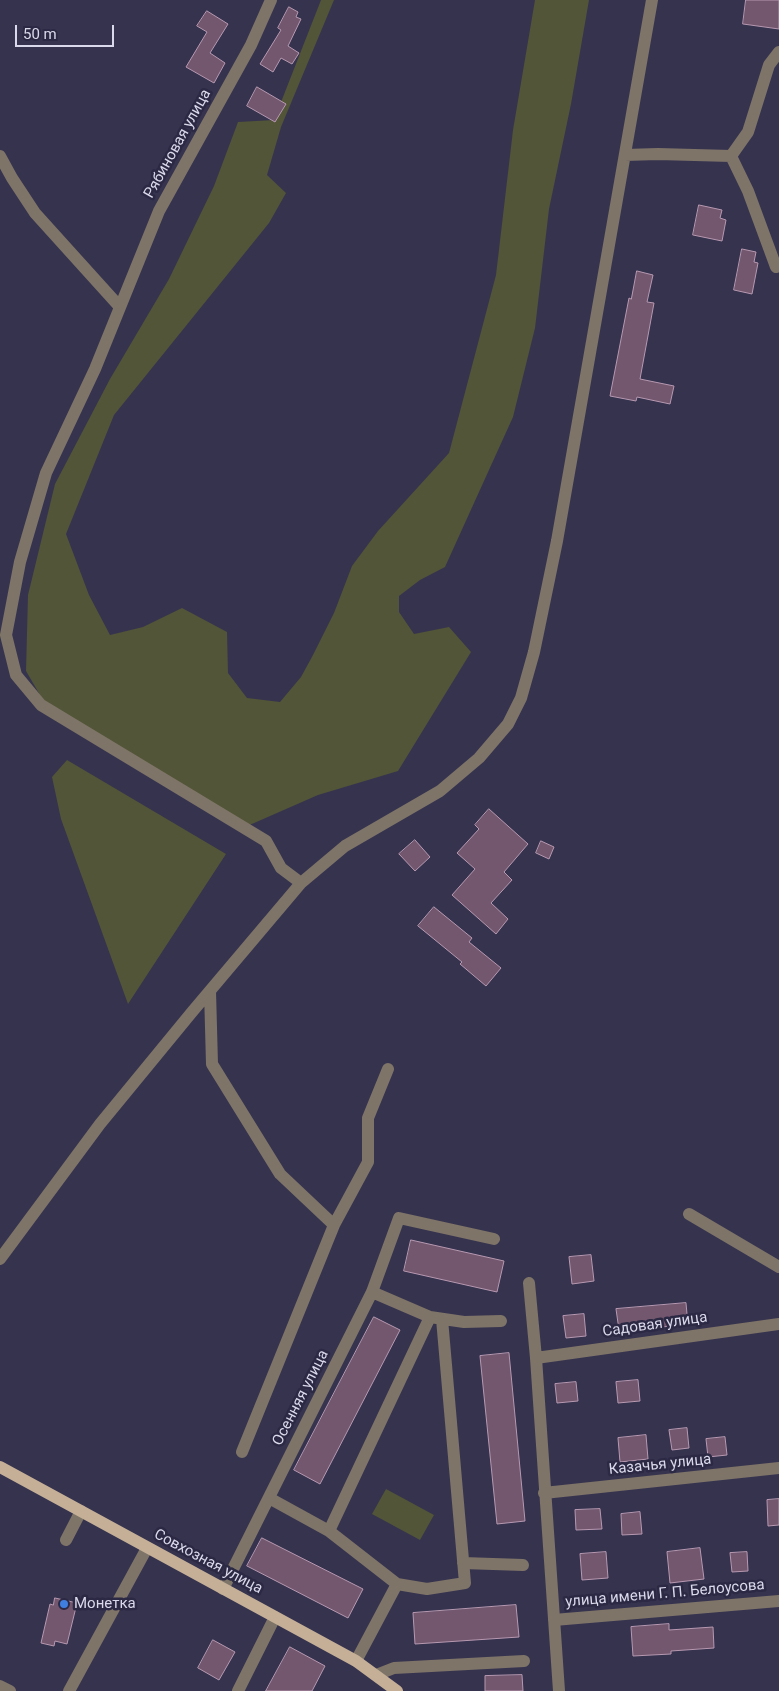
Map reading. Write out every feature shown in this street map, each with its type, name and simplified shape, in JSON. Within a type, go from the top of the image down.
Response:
[{"type":"main road","name":"Совхозная улица","points":[[0,1467],[356,1660],[397,1691]]},
{"type":"street","name":"Рябиновая улица","points":[[272,0],[251,45],[159,211],[95,369],[46,473],[20,562],[6,635],[16,675],[41,705],[266,841],[281,868],[301,883]]},
{"type":"street","points":[[0,1259],[100,1124],[301,883],[345,846],[440,791],[479,758],[508,724],[521,698],[534,652],[557,541],[652,0]]},
{"type":"street","points":[[731,156],[748,132],[769,65],[779,52]]},
{"type":"street","points":[[626,156],[658,154],[731,156]]},
{"type":"street","points":[[0,156],[35,213],[119,306]]},
{"type":"street","points":[[731,156],[748,191],[776,267]]},
{"type":"street","points":[[210,991],[212,1064],[280,1174],[334,1225]]},
{"type":"street","points":[[242,1452],[334,1225],[368,1162],[368,1118],[388,1069]]},
{"type":"street","points":[[689,1214],[779,1267]]},
{"type":"street","name":"Осенняя улица","points":[[223,1589],[372,1292],[398,1218],[494,1238]]},
{"type":"street","points":[[529,1283],[536,1358],[558,1691]]},
{"type":"street","points":[[372,1292],[436,1318],[464,1322],[501,1322]]},
{"type":"street","points":[[329,1531],[436,1318]]},
{"type":"street","points":[[269,1498],[329,1531],[397,1584],[427,1589],[465,1582],[436,1318]]},
{"type":"street","name":"Садовая улица","points":[[536,1358],[779,1324]]},
{"type":"street","name":"Казачья улица","points":[[544,1493],[779,1468]]},
{"type":"street","points":[[66,1540],[81,1511]]},
{"type":"street","points":[[69,1691],[147,1548]]},
{"type":"street","points":[[463,1563],[523,1565]]},
{"type":"street","points":[[356,1660],[397,1584]]},
{"type":"street","name":"улица имени Г. П. Белоусова","points":[[554,1620],[779,1601]]},
{"type":"street","points":[[238,1691],[275,1617]]},
{"type":"street","points":[[376,1675],[394,1668],[524,1661]]},
{"type":"street","points":[[0,1686],[10,1691]]},
{"type":"green space","points":[[321,0],[334,0],[281,127],[267,175],[286,193],[269,223],[114,415],[66,534],[89,595],[110,635],[143,627],[182,608],[227,632],[228,673],[247,698],[280,702],[301,677],[313,655],[334,613],[352,566],[378,531],[449,453],[496,275],[513,130],[535,0],[589,0],[571,104],[549,209],[535,328],[513,417],[445,567],[420,580],[399,596],[399,612],[414,634],[449,627],[471,652],[398,771],[318,795],[245,827],[47,707],[26,671],[28,595],[55,484],[110,379],[169,279],[214,186],[238,122],[274,120]]},
{"type":"green space","points":[[67,760],[226,854],[128,1004],[61,819],[52,777]]},
{"type":"green space","points":[[386,1489],[434,1515],[420,1540],[372,1514]]},
{"type":"building","points":[[746,0],[779,0],[779,29],[743,24]]},
{"type":"building","points":[[289,7],[298,12],[296,17],[301,19],[288,46],[299,53],[292,64],[281,58],[273,72],[260,64],[281,30],[278,28]]},
{"type":"building","points":[[207,11],[228,24],[210,53],[225,63],[214,83],[186,67],[207,32],[197,26]]},
{"type":"building","points":[[257,87],[286,104],[275,122],[247,106]]},
{"type":"building","points":[[699,205],[722,210],[720,218],[726,220],[722,241],[693,235]]},
{"type":"building","points":[[742,249],[756,252],[754,262],[758,263],[752,294],[734,290]]},
{"type":"building","points":[[637,271],[653,275],[647,302],[654,303],[640,379],[674,386],[670,404],[637,397],[636,401],[610,396],[629,298],[631,299]]},
{"type":"building","points":[[489,809],[528,844],[504,872],[512,880],[491,903],[508,919],[496,934],[452,895],[475,869],[457,853],[479,829],[475,825]]},
{"type":"building","points":[[415,840],[430,857],[415,871],[399,854]]},
{"type":"building","points":[[541,841],[554,847],[549,859],[536,853]]},
{"type":"building","points":[[434,907],[472,938],[469,942],[501,968],[486,986],[460,964],[462,962],[418,926]]},
{"type":"building","points":[[411,1240],[504,1261],[497,1292],[404,1271]]},
{"type":"building","points":[[591,1255],[594,1281],[572,1284],[569,1257]]},
{"type":"building","points":[[686,1303],[688,1325],[619,1330],[616,1309]]},
{"type":"building","points":[[584,1314],[586,1336],[566,1338],[563,1316]]},
{"type":"building","points":[[374,1317],[400,1330],[320,1484],[294,1470]]},
{"type":"building","points":[[509,1353],[525,1521],[497,1524],[480,1356]]},
{"type":"building","points":[[638,1380],[640,1401],[618,1403],[616,1382]]},
{"type":"building","points":[[576,1382],[578,1401],[557,1403],[555,1384]]},
{"type":"building","points":[[687,1428],[689,1448],[672,1450],[669,1430]]},
{"type":"building","points":[[646,1435],[648,1459],[620,1462],[618,1438]]},
{"type":"building","points":[[725,1437],[727,1455],[708,1457],[706,1439]]},
{"type":"building","points":[[779,1499],[779,1525],[768,1526],[767,1500]]},
{"type":"building","points":[[600,1509],[602,1529],[576,1530],[575,1510]]},
{"type":"building","points":[[640,1512],[642,1534],[622,1535],[621,1514]]},
{"type":"building","points":[[262,1538],[363,1589],[348,1618],[247,1566]]},
{"type":"building","points":[[700,1548],[704,1579],[670,1583],[667,1552]]},
{"type":"building","points":[[606,1552],[608,1578],[582,1580],[580,1554]]},
{"type":"building","points":[[747,1552],[748,1571],[732,1572],[730,1553]]},
{"type":"building","points":[[55,1598],[77,1603],[67,1644],[55,1641],[54,1646],[41,1643],[50,1604],[53,1605]]},
{"type":"building","points":[[516,1605],[519,1637],[415,1644],[413,1613]]},
{"type":"building","points":[[669,1624],[669,1630],[713,1627],[714,1648],[671,1651],[671,1654],[633,1656],[631,1627]]},
{"type":"building","points":[[213,1640],[235,1652],[219,1680],[198,1668]]},
{"type":"building","points":[[290,1647],[325,1666],[312,1691],[266,1691]]},
{"type":"building","points":[[522,1675],[523,1691],[485,1691],[485,1676]]},
{"type":"place","name":"Монетка","points":[[64,1604]]}]
